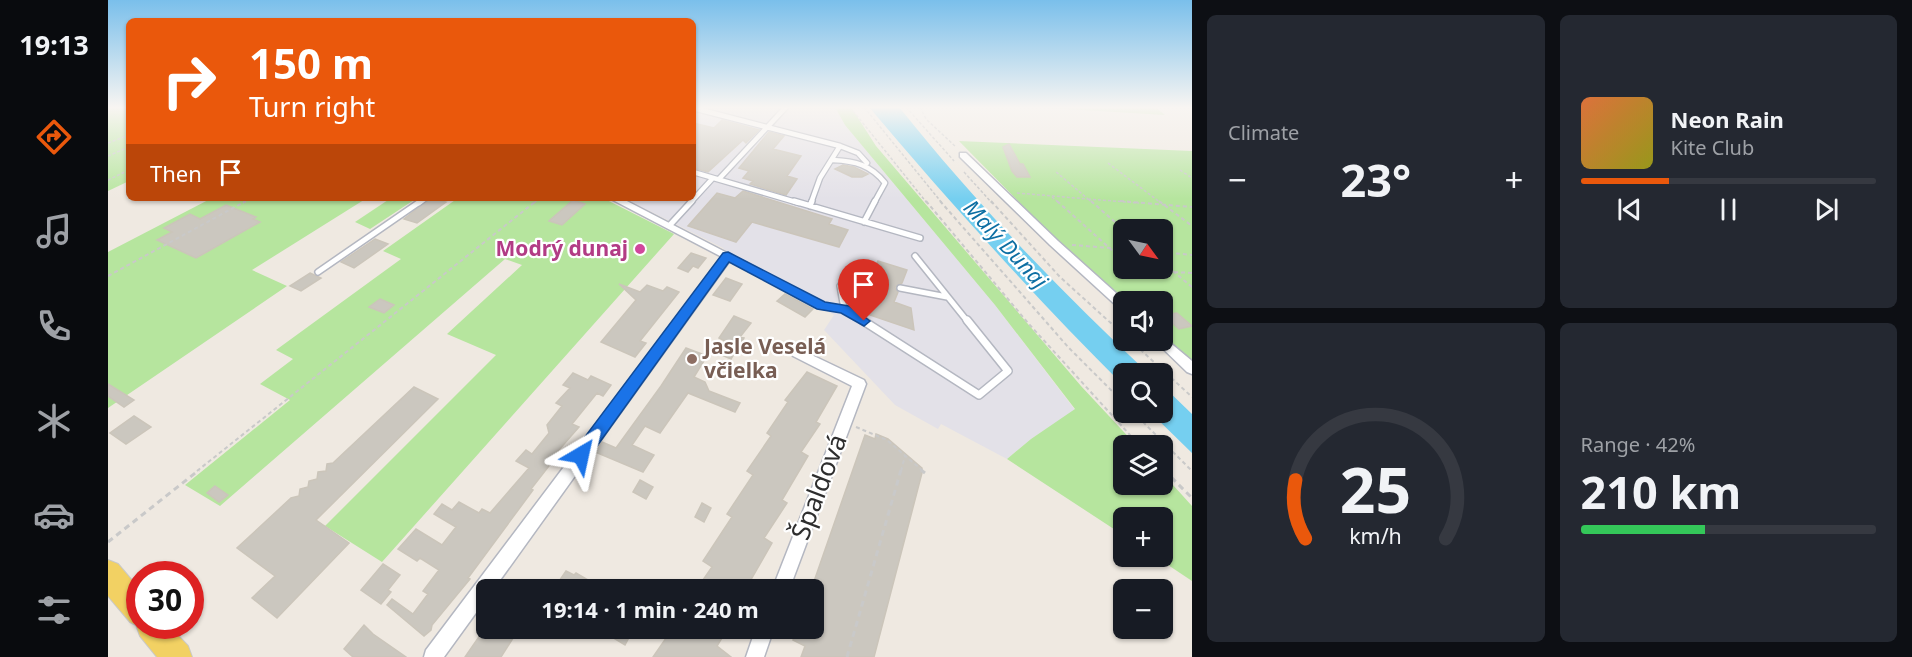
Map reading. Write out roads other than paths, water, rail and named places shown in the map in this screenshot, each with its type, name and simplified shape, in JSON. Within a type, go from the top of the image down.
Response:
[{"type":"main road","points":[[108,574],[126,595]]},
{"type":"main road","points":[[161,639],[177,657]]},
{"type":"street","points":[[963,155],[1113,296]]},
{"type":"street","points":[[433,657],[728,256],[620,201]]},
{"type":"street","points":[[1173,351],[1192,369]]},
{"type":"street","name":"Špaldová","points":[[784,579],[859,384],[797,353]]},
{"type":"street","points":[[754,657],[761,639]]},
{"type":"lane","points":[[696,198],[756,138]]},
{"type":"lane","points":[[808,138],[858,153],[885,183],[864,222]]},
{"type":"lane","points":[[810,206],[820,178],[840,146]]},
{"type":"lane","points":[[833,160],[859,161],[870,166]]},
{"type":"lane","points":[[696,173],[920,238]]},
{"type":"lane","points":[[318,272],[422,201]]},
{"type":"lane","points":[[669,226],[693,201]]},
{"type":"lane","points":[[728,256],[822,306],[844,309],[979,395],[1008,371],[915,256]]},
{"type":"lane","points":[[844,309],[840,286],[848,275],[870,279]]},
{"type":"lane","points":[[900,288],[948,297]]},
{"type":"water","name":"Malý Dunaj","points":[[895,138],[924,138],[1019,245],[1113,339],[1113,351],[1125,351],[1138,363],[1113,363],[1113,375],[993,249]]},
{"type":"water","points":[[1173,396],[1192,414],[1192,453],[1161,423],[1173,423]]},
{"type":"place","name":"Modrý dunaj","points":[[640,249]]},
{"type":"place","name":"Jasle Veselá včielka","points":[[692,359]]}]
